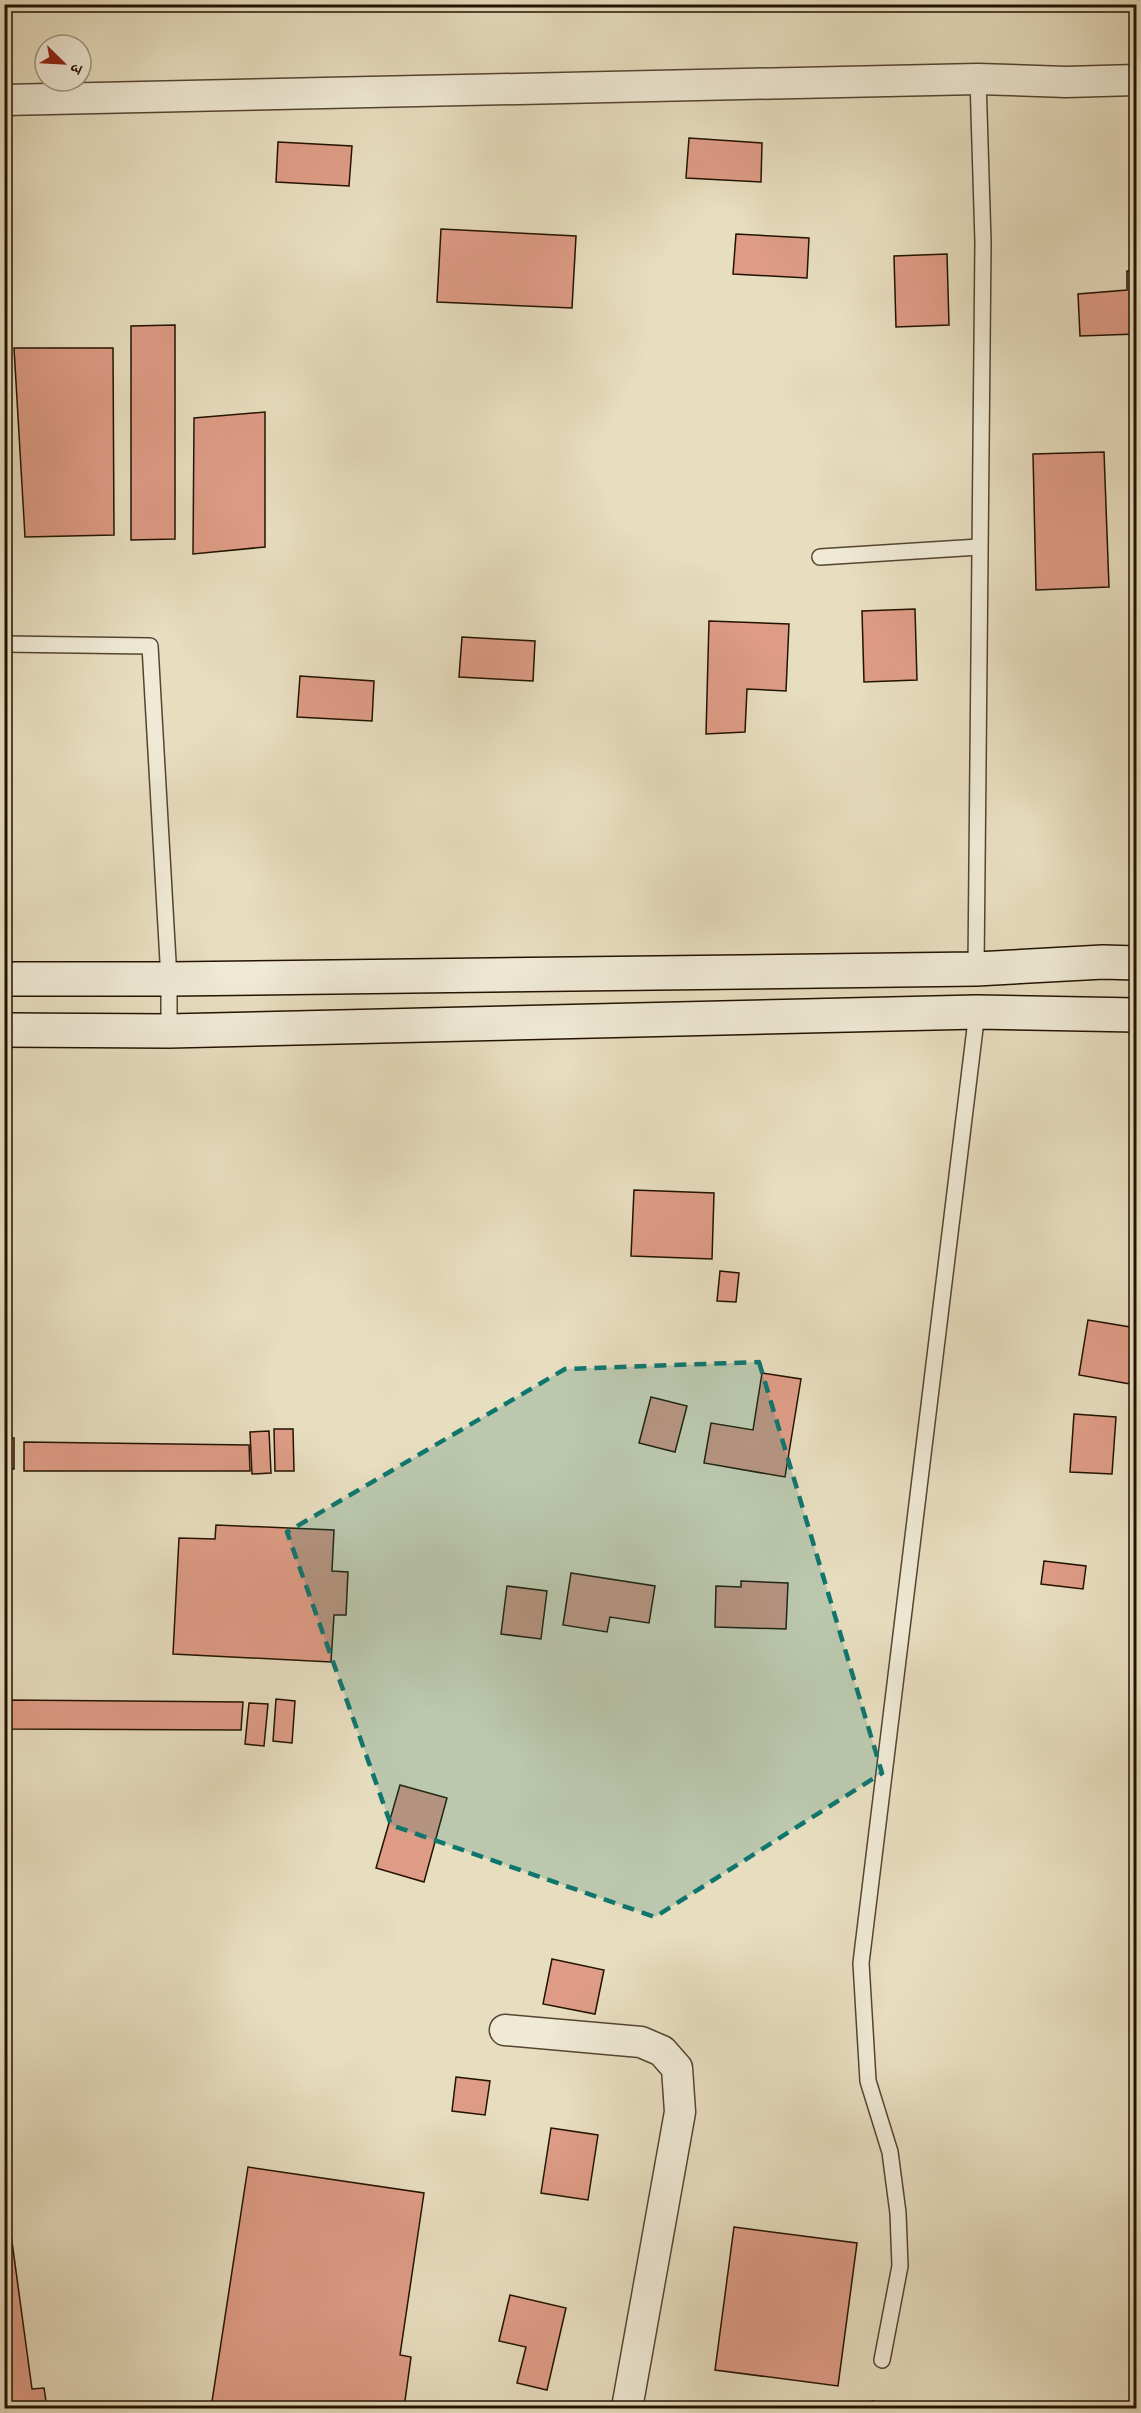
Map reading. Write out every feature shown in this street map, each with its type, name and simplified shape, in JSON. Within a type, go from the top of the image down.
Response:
[{"type":"street","points":[[4,100],[978,79],[1066,82],[1137,80]]},
{"type":"street","points":[[4,979],[976,969],[1103,962],[1137,963]]},
{"type":"street","points":[[4,1030],[169,1031],[977,1012],[1137,1015]]},
{"type":"street","points":[[505,2030],[641,2042],[662,2051],[677,2068],[680,2112],[627,2409]]},
{"type":"lane","points":[[976,969],[983,243],[978,79]]},
{"type":"lane","points":[[820,557],[979,547]]},
{"type":"lane","points":[[4,644],[150,646],[169,979],[169,1031]]},
{"type":"lane","points":[[882,2360],[900,2266],[898,2213],[890,2152],[868,2081],[861,1963],[977,1012]]},
{"type":"highlighted area","points":[[759,1362],[882,1773],[655,1917],[391,1825],[287,1532],[565,1369]]},
{"type":"building","points":[[380,4],[422,4],[422,9],[380,7]]},
{"type":"building","points":[[731,4],[821,4],[821,9],[731,7]]},
{"type":"building","points":[[689,138],[762,143],[761,182],[686,178]]},
{"type":"building","points":[[278,142],[352,146],[349,186],[276,182]]},
{"type":"building","points":[[441,229],[576,236],[572,308],[437,302]]},
{"type":"building","points":[[736,234],[809,238],[807,278],[733,274]]},
{"type":"building","points":[[947,254],[949,325],[896,327],[894,256]]},
{"type":"building","points":[[1127,271],[1136,271],[1136,334],[1080,336],[1078,294],[1127,290]]},
{"type":"building","points":[[175,325],[175,539],[131,540],[131,326]]},
{"type":"building","points":[[14,348],[113,348],[114,535],[25,537]]},
{"type":"building","points":[[265,412],[265,547],[193,554],[194,418]]},
{"type":"building","points":[[1104,452],[1109,587],[1036,590],[1033,454]]},
{"type":"building","points":[[915,609],[917,680],[864,682],[862,611]]},
{"type":"building","points":[[709,621],[789,624],[786,691],[747,689],[745,732],[706,734]]},
{"type":"building","points":[[462,637],[535,641],[533,681],[459,677]]},
{"type":"building","points":[[300,676],[374,681],[372,721],[297,717]]},
{"type":"building","points":[[634,1190],[714,1193],[712,1259],[631,1256]]},
{"type":"building","points":[[720,1271],[739,1273],[736,1302],[717,1301]]},
{"type":"building","points":[[1088,1320],[1136,1328],[1136,1385],[1079,1375]]},
{"type":"building","points":[[762,1373],[801,1379],[785,1477],[704,1463],[711,1423],[753,1430]]},
{"type":"building","points":[[651,1397],[687,1406],[675,1452],[639,1443]]},
{"type":"building","points":[[1074,1414],[1116,1417],[1112,1474],[1070,1472]]},
{"type":"building","points":[[274,1429],[293,1429],[294,1471],[275,1471]]},
{"type":"building","points":[[269,1431],[271,1473],[252,1474],[250,1432]]},
{"type":"building","points":[[4,1438],[14,1438],[14,1469],[4,1469]]},
{"type":"building","points":[[24,1442],[249,1445],[250,1471],[24,1471]]},
{"type":"building","points":[[216,1525],[334,1530],[332,1571],[348,1572],[346,1615],[334,1615],[331,1662],[173,1654],[179,1538],[215,1539]]},
{"type":"building","points":[[1044,1561],[1086,1566],[1083,1589],[1041,1584]]},
{"type":"building","points":[[571,1573],[655,1586],[649,1623],[610,1617],[607,1632],[563,1625]]},
{"type":"building","points":[[741,1581],[788,1583],[786,1629],[715,1627],[716,1586],[741,1587]]},
{"type":"building","points":[[507,1586],[547,1591],[541,1639],[501,1634]]},
{"type":"building","points":[[276,1699],[295,1701],[292,1743],[273,1741]]},
{"type":"building","points":[[7,1700],[243,1702],[241,1730],[10,1729]]},
{"type":"building","points":[[249,1703],[268,1704],[264,1746],[245,1744]]},
{"type":"building","points":[[4,1705],[7,1730],[4,1730]]},
{"type":"building","points":[[400,1785],[447,1798],[424,1882],[376,1868]]},
{"type":"building","points":[[552,1959],[604,1970],[595,2014],[543,2004]]},
{"type":"building","points":[[456,2077],[490,2081],[485,2115],[452,2111]]},
{"type":"building","points":[[551,2128],[598,2135],[588,2200],[541,2193]]},
{"type":"building","points":[[248,2167],[424,2193],[400,2355],[411,2357],[404,2408],[211,2408]]},
{"type":"building","points":[[4,2227],[10,2227],[32,2389],[44,2388],[47,2408],[4,2408]]},
{"type":"building","points":[[734,2227],[857,2243],[838,2386],[715,2370]]},
{"type":"building","points":[[510,2295],[566,2308],[547,2390],[517,2383],[526,2347],[499,2341]]},
{"type":"building","points":[[872,2401],[903,2408],[870,2408]]},
{"type":"building","points":[[992,2404],[1022,2408],[991,2408]]}]
